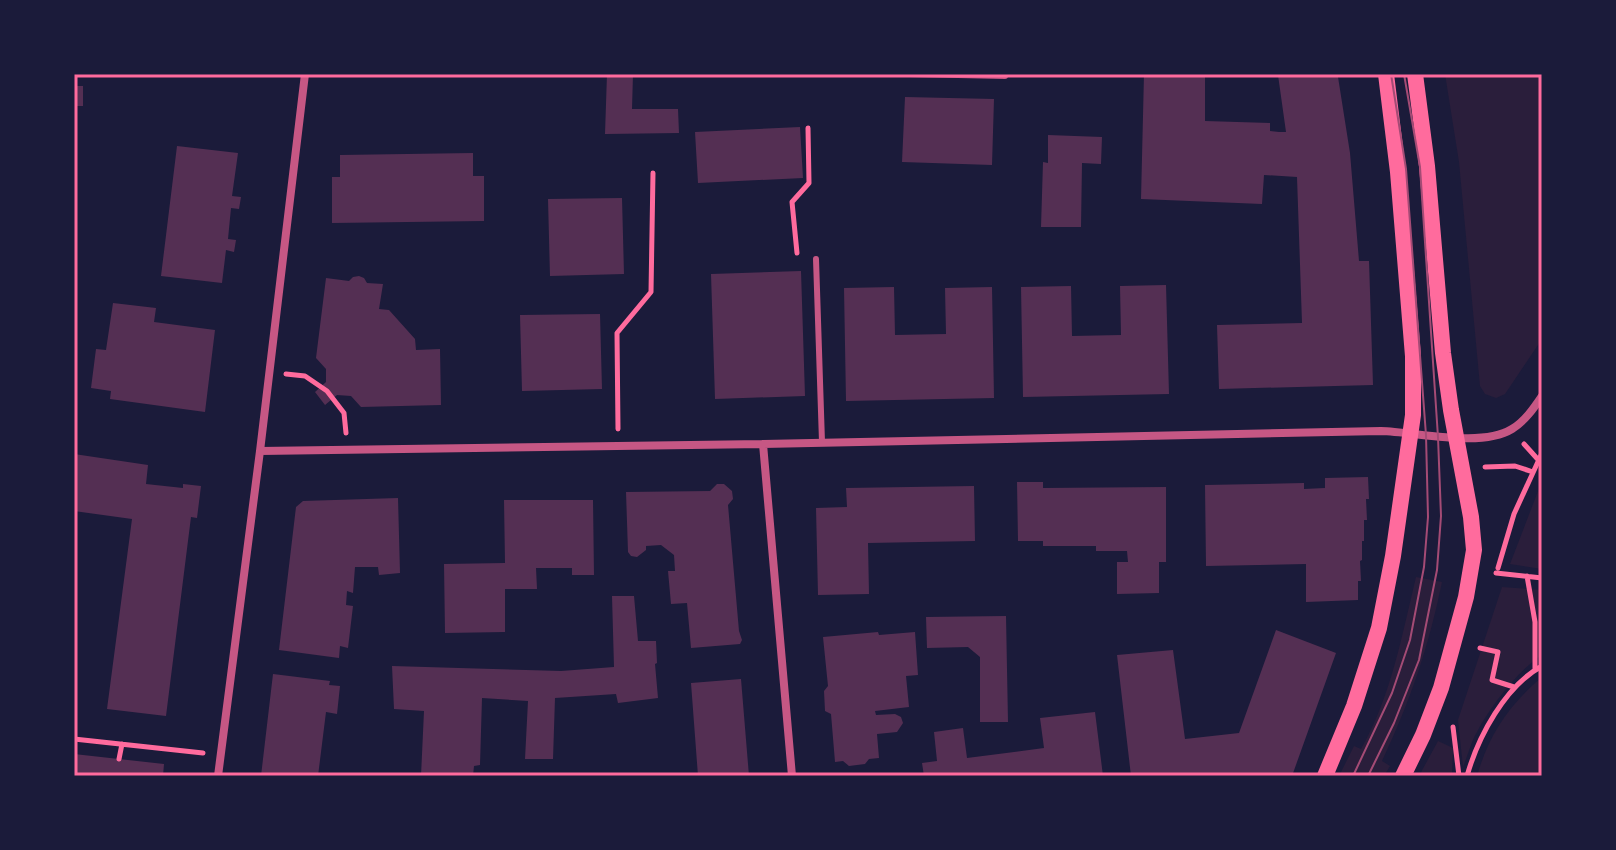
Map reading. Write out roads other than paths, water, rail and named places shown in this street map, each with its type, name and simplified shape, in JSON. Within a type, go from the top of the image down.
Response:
[{"type":"main road","points":[[1325,776],[1354,706],[1379,628],[1411,432],[1413,356],[1396,149],[1386,74]]},
{"type":"main road","points":[[1403,776],[1441,688],[1461,622],[1474,550],[1443,353],[1427,166],[1415,74]]},
{"type":"street","points":[[218,776],[305,74]]},
{"type":"street","points":[[260,451],[1381,431],[1456,438],[1485,437],[1511,430],[1530,413],[1542,396]]},
{"type":"street","points":[[763,444],[792,776]]},
{"type":"lane","points":[[910,74],[1005,76]]},
{"type":"lane","points":[[816,259],[822,442]]},
{"type":"tram line","points":[[1353,776],[1392,693],[1410,640],[1424,567],[1428,517],[1426,435],[1406,169],[1391,74]]},
{"type":"tram line","points":[[1368,776],[1394,723],[1419,660],[1437,570],[1441,516],[1420,167],[1404,74]]}]
